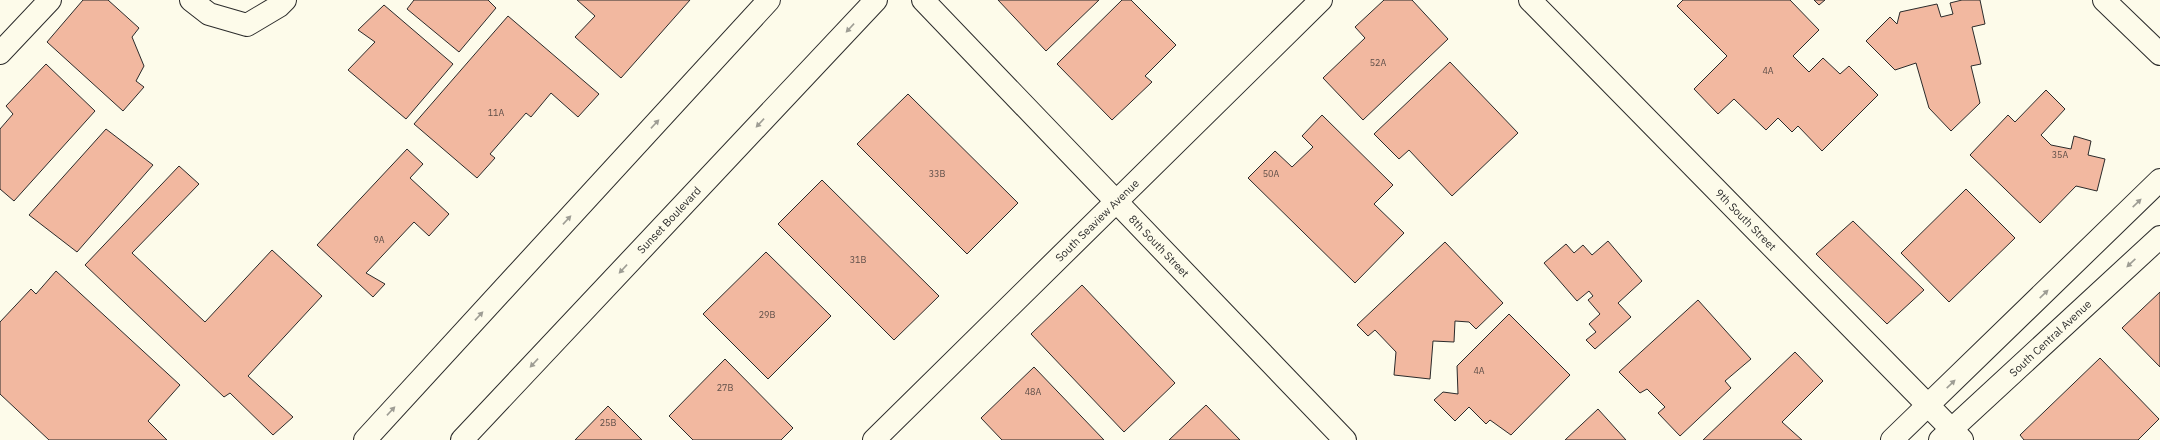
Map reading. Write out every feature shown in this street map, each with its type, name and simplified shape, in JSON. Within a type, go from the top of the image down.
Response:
[{"type":"street","points":[[0,53],[50,0]]},
{"type":"street","points":[[191,0],[209,14],[247,25],[279,6],[285,0]]},
{"type":"street","points":[[365,440],[769,0]]},
{"type":"street","name":"Sunset Boulevard","points":[[462,440],[876,0]]},
{"type":"street","name":"8th South Street","points":[[923,0],[1345,440]]},
{"type":"street","name":"South Seaview Avenue","points":[[874,440],[1115,201],[1321,0]]},
{"type":"street","name":"9th South Street","points":[[1530,0],[1929,406],[1951,436]]},
{"type":"street","points":[[2104,0],[2160,54]]},
{"type":"street","points":[[1892,440],[1929,406],[2160,180]]},
{"type":"street","name":"South Central Avenue","points":[[1951,436],[2160,237]]},
{"type":"building","points":[[83,0],[108,0],[139,28],[132,37],[144,66],[136,81],[144,87],[123,111],[47,42]]},
{"type":"building","points":[[414,0],[488,0],[496,8],[459,52],[407,9]]},
{"type":"building","points":[[577,0],[690,0],[621,78],[575,37],[595,16]]},
{"type":"building","points":[[998,0],[1099,0],[1046,51]]},
{"type":"building","points":[[1122,0],[1131,0],[1176,45],[1145,76],[1152,82],[1112,120],[1057,64]]},
{"type":"building","points":[[1384,0],[1412,0],[1448,39],[1363,120],[1323,78],[1365,38],[1355,27]]},
{"type":"building","points":[[1683,0],[1790,0],[1819,30],[1793,56],[1809,72],[1823,58],[1840,74],[1849,66],[1878,95],[1822,151],[1798,126],[1792,132],[1778,118],[1766,130],[1734,99],[1718,114],[1694,89],[1727,56],[1677,6]]},
{"type":"building","points":[[1814,0],[1825,0],[1819,5]]},
{"type":"building","points":[[1962,0],[1980,0],[1985,24],[1972,27],[1981,64],[1971,66],[1980,103],[1951,131],[1929,108],[1916,63],[1895,70],[1866,41],[1890,17],[1897,24],[1900,12],[1937,4],[1941,17],[1953,14],[1950,3]]},
{"type":"building","points":[[384,5],[453,64],[406,119],[348,70],[375,42],[358,30]]},
{"type":"building","points":[[508,16],[599,94],[578,117],[551,93],[531,117],[526,113],[490,154],[495,158],[477,178],[414,124]]},
{"type":"building","points":[[1450,62],[1518,133],[1452,196],[1409,150],[1399,159],[1374,134]]},
{"type":"building","points":[[46,64],[95,111],[14,201],[0,189],[0,129],[13,114],[6,106]]},
{"type":"building","points":[[2046,90],[2065,109],[2041,135],[2051,145],[2071,149],[2074,136],[2091,141],[2088,155],[2105,159],[2097,191],[2076,186],[2040,223],[1970,155],[2008,115],[2015,122]]},
{"type":"building","points":[[908,94],[1018,203],[967,254],[857,144]]},
{"type":"building","points":[[1322,115],[1393,185],[1374,204],[1404,233],[1355,283],[1248,178],[1275,151],[1292,167],[1313,147],[1302,136]]},
{"type":"building","points":[[106,129],[153,165],[77,252],[29,215]]},
{"type":"building","points":[[407,149],[423,164],[410,178],[449,214],[429,236],[414,222],[366,273],[385,284],[373,297],[317,245]]},
{"type":"building","points":[[179,166],[199,184],[132,253],[205,322],[272,250],[322,296],[248,376],[293,417],[273,435],[230,393],[224,397],[85,265]]},
{"type":"building","points":[[822,180],[939,296],[894,340],[778,224]]},
{"type":"building","points":[[1966,189],[2015,238],[1949,302],[1901,253]]},
{"type":"building","points":[[1853,221],[1924,290],[1887,324],[1816,254]]},
{"type":"building","points":[[1608,241],[1642,281],[1618,303],[1631,317],[1595,349],[1586,340],[1596,332],[1589,324],[1600,314],[1588,300],[1593,296],[1589,291],[1577,301],[1544,263],[1566,244],[1574,253],[1583,245],[1592,255]]},
{"type":"building","points":[[1445,242],[1503,303],[1476,329],[1469,322],[1455,321],[1454,342],[1433,341],[1430,379],[1394,375],[1396,352],[1375,330],[1368,336],[1357,325]]},
{"type":"building","points":[[766,252],[831,316],[768,379],[703,314]]},
{"type":"building","points":[[56,271],[180,385],[148,421],[167,440],[49,440],[0,394],[0,322],[31,289],[36,294]]},
{"type":"building","points":[[1082,285],[1175,383],[1124,432],[1031,334]]},
{"type":"building","points":[[2160,292],[2160,367],[2122,328]]},
{"type":"building","points":[[1698,300],[1751,359],[1725,381],[1731,388],[1680,436],[1658,413],[1665,407],[1647,389],[1640,393],[1619,372]]},
{"type":"building","points":[[1509,314],[1570,375],[1511,435],[1490,420],[1486,424],[1469,407],[1455,421],[1434,400],[1443,392],[1458,394],[1457,366]]},
{"type":"building","points":[[1795,352],[1823,381],[1782,422],[1802,440],[1703,440]]},
{"type":"building","points":[[2100,358],[2159,419],[2138,440],[2024,440],[2020,435]]},
{"type":"building","points":[[725,359],[793,428],[781,440],[693,440],[669,416]]},
{"type":"building","points":[[1034,367],[1104,440],[1002,440],[981,418]]},
{"type":"building","points":[[1206,405],[1240,440],[1169,440]]},
{"type":"building","points":[[608,406],[642,440],[575,440]]},
{"type":"building","points":[[1598,409],[1626,440],[1565,440]]}]
